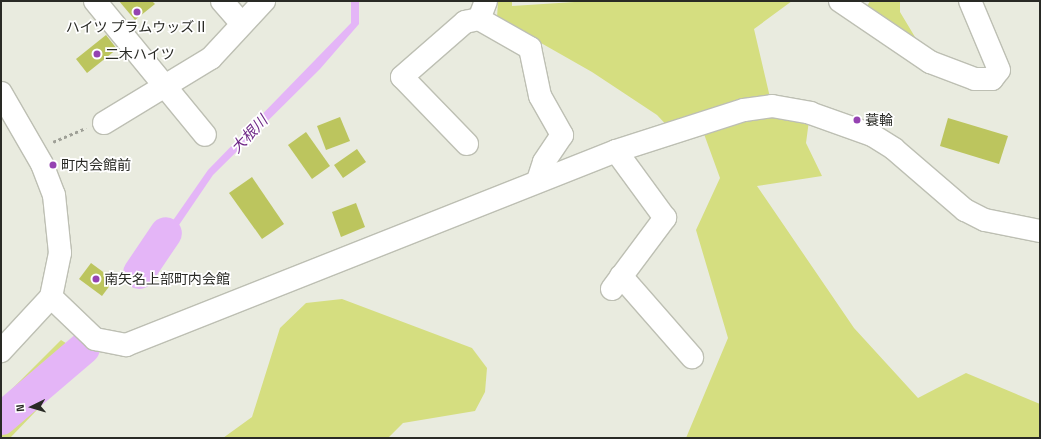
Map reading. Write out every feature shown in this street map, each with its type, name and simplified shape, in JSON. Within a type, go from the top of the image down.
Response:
[{"type":"street","points":[[95,1],[205,135]]},
{"type":"street","points":[[222,1],[242,24]]},
{"type":"street","points":[[97,124],[166,87],[212,58],[264,1]]},
{"type":"street","points":[[840,1],[930,62],[975,79],[992,79],[999,70],[970,1]]},
{"type":"street","points":[[468,144],[402,77],[465,22],[482,10],[530,48],[540,96],[562,135],[544,162],[538,181]]},
{"type":"street","points":[[1,93],[42,164],[54,195],[60,253],[51,297],[1,351]]},
{"type":"street","points":[[51,297],[95,339],[108,344],[126,345],[616,151],[744,110],[772,106],[810,113],[872,135],[894,148],[965,210],[985,220],[1040,231]]},
{"type":"street","points":[[616,151],[665,218],[617,282],[692,357]]},
{"type":"path","points":[[49,144],[97,124]]},
{"type":"green space","points":[[498,1],[512,1],[512,6],[590,1],[792,1],[754,29],[772,106],[810,113],[806,143],[822,176],[757,186],[854,328],[918,398],[966,373],[1040,404],[1040,438],[686,438],[728,338],[696,230],[720,178],[700,123],[672,131],[657,115],[592,72],[497,18]]},
{"type":"green space","points":[[870,1],[900,1],[900,12],[930,62],[862,15]]},
{"type":"green space","points":[[342,299],[472,348],[487,368],[485,392],[475,411],[403,423],[388,438],[223,438],[252,417],[280,328],[306,303]]},
{"type":"green space","points":[[61,340],[88,357],[10,438],[1,438],[1,400]]},
{"type":"water","points":[[351,1],[359,1],[359,24],[320,69],[213,175],[147,272],[140,268],[208,170],[351,23]]},
{"type":"building","name":"ハイツ プラムウッズⅡ","points":[[119,1],[152,1],[155,4],[135,20]]},
{"type":"building","name":"二木ハイツ","points":[[106,35],[117,49],[87,73],[76,59]]},
{"type":"building","points":[[340,117],[350,141],[326,150],[317,126]]},
{"type":"building","points":[[948,118],[1008,136],[999,164],[940,146]]},
{"type":"building","points":[[306,132],[330,166],[312,179],[288,145]]},
{"type":"building","points":[[357,149],[366,162],[343,178],[334,165]]},
{"type":"building","points":[[252,177],[284,224],[262,239],[229,193]]},
{"type":"building","points":[[356,203],[365,227],[341,237],[332,212]]},
{"type":"building","name":"南矢名上部町内会館","points":[[91,263],[114,280],[102,296],[79,279]]},
{"type":"waterway","name":"大根川","points":[[139,273],[166,233]]},
{"type":"waterway","name":"大根川","points":[[1,419],[84,348]]},
{"type":"place","name":"ハイツ プラムウッズⅡ","points":[[137,12]]},
{"type":"place","name":"二木ハイツ","points":[[97,54]]},
{"type":"place","name":"蓑輪","points":[[857,120]]},
{"type":"place","name":"町内会館前","points":[[53,165]]},
{"type":"place","name":"南矢名上部町内会館","points":[[96,279]]}]
